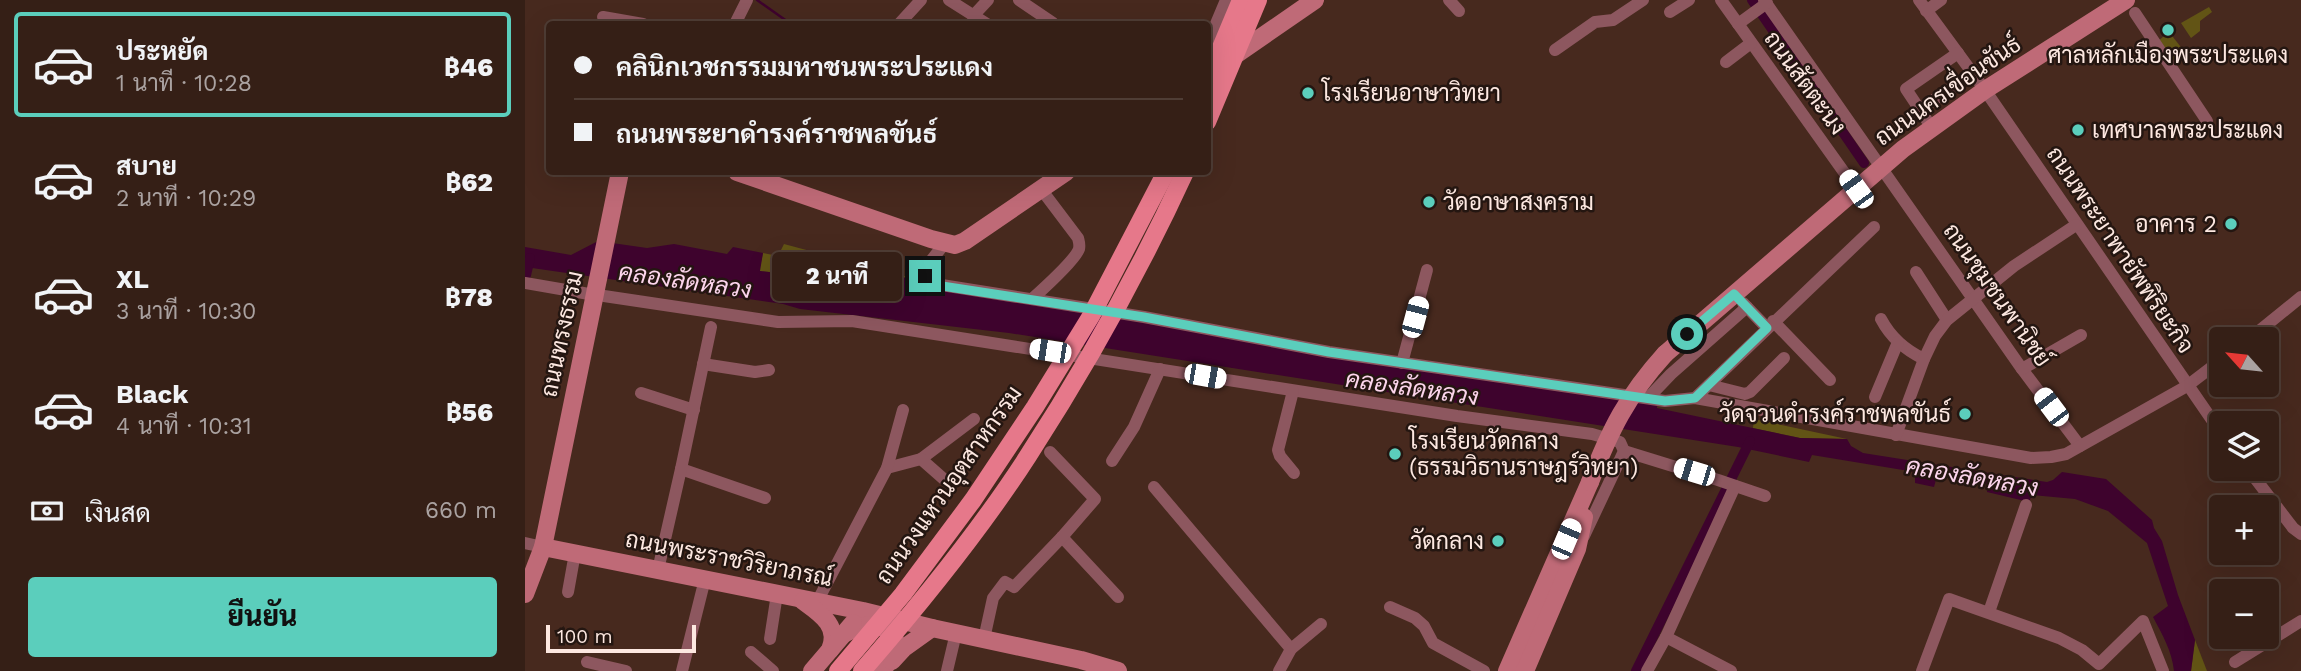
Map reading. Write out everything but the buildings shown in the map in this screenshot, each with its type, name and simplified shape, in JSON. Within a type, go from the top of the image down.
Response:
[{"type":"main road","points":[[1211,71],[1241,0]]},
{"type":"main road","points":[[1211,112],[1258,0]]},
{"type":"main road","points":[[1211,71],[1315,0]]},
{"type":"main road","name":"ถนนนครเขื่อนขันธ์","points":[[1507,671],[1622,409],[1665,354],[1740,300],[1856,189],[1932,128],[1985,90],[2129,4]]},
{"type":"main road","name":"ถนนทรงธรรม","points":[[543,547],[619,175]]},
{"type":"main road","points":[[748,175],[945,243],[955,244],[965,241],[1062,175]]},
{"type":"main road","name":"ถนนวงแหวนอุตสาหกรรม","points":[[838,671],[903,594],[973,500],[1035,407],[1091,316],[1164,175]]},
{"type":"main road","name":"ถนนวงแหวนอุตสาหกรรม","points":[[862,671],[949,565],[1027,458],[1127,290],[1184,175]]},
{"type":"main road","name":"ถนนนครเขื่อนขันธ์","points":[[1525,671],[1577,549],[1590,482]]},
{"type":"main road","points":[[525,594],[543,547]]},
{"type":"main road","name":"ถนนพระราชวิริยาภรณ์","points":[[543,547],[863,611],[1081,660],[1118,671]]},
{"type":"main road","points":[[808,600],[832,630],[834,641],[830,650]]},
{"type":"main road","points":[[812,671],[863,611]]},
{"type":"main road","points":[[846,633],[861,625],[880,625],[887,630],[894,638],[896,648],[892,659],[882,671]]},
{"type":"main road","points":[[882,671],[904,648],[932,628]]},
{"type":"street","points":[[736,21],[747,0]]},
{"type":"street","points":[[902,21],[921,0]]},
{"type":"street","points":[[949,0],[982,21]]},
{"type":"street","points":[[973,16],[988,0]]},
{"type":"street","points":[[1019,0],[1050,21]]},
{"type":"street","points":[[1211,36],[1226,0]]},
{"type":"street","points":[[1449,0],[1459,11]]},
{"type":"street","points":[[1555,50],[1595,22],[1613,20],[1643,0]]},
{"type":"street","points":[[1670,12],[1689,0]]},
{"type":"street","name":"ถนนสัตตะนง","points":[[1721,0],[1856,189]]},
{"type":"street","points":[[1923,5],[1941,0]]},
{"type":"street","points":[[1738,24],[1765,3]]},
{"type":"street","name":"ถนนชุมชนพานิชย์","points":[[1765,3],[2022,369],[2080,446]]},
{"type":"street","points":[[2129,4],[2207,121]]},
{"type":"street","name":"ถนนพระยาพายัพพิริยะกิจ","points":[[1923,5],[1985,90],[2209,416]]},
{"type":"street","points":[[603,17],[626,21]]},
{"type":"street","points":[[1726,62],[1751,43]]},
{"type":"street","points":[[1932,128],[1906,89],[1958,53]]},
{"type":"street","points":[[1920,109],[1973,74]]},
{"type":"street","points":[[1032,299],[1080,246],[1041,189]]},
{"type":"street","points":[[1896,435],[1924,359],[1935,335],[1947,320],[2014,266],[2076,225]]},
{"type":"street","points":[[1695,398],[1874,227]]},
{"type":"street","points":[[945,243],[926,267],[925,276],[929,284],[1144,317],[1402,363],[1665,401],[1695,398],[2031,458],[2066,454],[2187,386],[2209,369]]},
{"type":"street","points":[[1402,363],[1427,270]]},
{"type":"street","points":[[1916,272],[1947,320]]},
{"type":"street","points":[[525,284],[778,322],[852,321],[1457,416],[1593,433],[1621,442],[1624,451],[1593,521],[1577,549]]},
{"type":"street","points":[[2264,327],[2301,298]]},
{"type":"street","points":[[1649,397],[1740,300],[1830,380]]},
{"type":"street","points":[[1881,319],[1898,342],[1924,359]]},
{"type":"street","points":[[658,570],[711,327]]},
{"type":"street","points":[[2022,369],[2081,335]]},
{"type":"street","points":[[1875,397],[1898,342]]},
{"type":"street","points":[[1709,385],[1745,394],[1784,358]]},
{"type":"street","points":[[703,364],[755,372],[769,370]]},
{"type":"street","points":[[1112,461],[1134,426],[1160,369]]},
{"type":"street","points":[[1293,391],[1278,450],[1294,473]]},
{"type":"street","points":[[641,393],[694,410]]},
{"type":"street","points":[[808,600],[887,468],[903,410]]},
{"type":"street","points":[[887,468],[921,459],[974,418]]},
{"type":"street","points":[[1624,451],[1765,496]]},
{"type":"street","points":[[984,639],[994,596],[1005,582],[1014,587],[1095,499],[1051,452]]},
{"type":"street","points":[[921,459],[946,481]]},
{"type":"street","points":[[681,469],[765,498]]},
{"type":"street","points":[[2258,481],[2298,528]]},
{"type":"street","points":[[1647,671],[1666,637],[1728,483]]},
{"type":"street","points":[[1154,487],[1291,649]]},
{"type":"street","points":[[1989,612],[2026,505]]},
{"type":"street","points":[[1062,537],[1118,597]]},
{"type":"street","points":[[525,543],[543,547]]},
{"type":"street","points":[[568,592],[575,553]]},
{"type":"street","points":[[682,671],[705,579]]},
{"type":"street","points":[[770,639],[777,594]]},
{"type":"street","points":[[1921,671],[1949,599],[2059,638],[2082,650],[2099,664],[2143,621],[2163,671]]},
{"type":"street","points":[[1390,607],[1415,618],[1424,626],[1433,643],[1484,671]]},
{"type":"street","points":[[2235,662],[2301,621]]},
{"type":"street","points":[[1279,671],[1291,649],[1321,624]]},
{"type":"street","points":[[947,671],[955,633]]},
{"type":"street","points":[[1666,637],[1731,671]]},
{"type":"street","points":[[751,652],[773,671]]},
{"type":"street","points":[[587,662],[626,671]]},
{"type":"shaded area","points":[[2209,7],[2212,12],[2200,21],[2200,31],[2191,38],[2181,23]]},
{"type":"shaded area","points":[[2169,32],[2184,51],[2172,62],[2158,41]]},
{"type":"shaded area","points":[[784,244],[911,278],[759,271],[763,253],[778,256]]},
{"type":"shaded area","points":[[1754,419],[1847,439],[1800,438],[1753,428]]},
{"type":"shaded area","points":[[2195,640],[2207,671],[2191,671]]},
{"type":"water","name":"คลองลัดหลวง","points":[[598,241],[647,248],[674,244],[727,254],[733,247],[763,253],[760,271],[804,276],[815,264],[868,275],[911,278],[971,293],[1657,403],[1657,408],[1800,438],[1847,439],[1851,446],[1863,453],[2047,482],[2062,472],[2106,479],[2152,520],[2162,541],[2195,640],[2191,671],[2174,671],[2169,650],[2153,617],[2168,606],[2147,543],[2108,511],[2075,499],[2032,495],[2029,502],[1987,492],[1988,484],[1937,476],[1934,487],[1915,483],[1915,472],[1812,455],[1809,462],[1738,447],[1009,333],[800,309],[783,304],[525,267],[525,247],[571,255]]},
{"type":"waterway","points":[[757,0],[787,21]]},
{"type":"waterway","points":[[1752,0],[1864,163]]},
{"type":"waterway","points":[[526,275],[530,258]]},
{"type":"waterway","points":[[1636,671],[1750,441]]},
{"type":"place","name":"ศาลหลักเมืองพระประแดง","points":[[2168,30]]},
{"type":"place","name":"โรงเรียนอาษาวิทยา","points":[[1308,93]]},
{"type":"place","name":"เทศบาลพระประแดง","points":[[2078,130]]},
{"type":"place","name":"วัดอาษาสงคราม","points":[[1429,202]]},
{"type":"place","name":"อาคาร 2","points":[[2231,224]]},
{"type":"place","name":"วัดจวนดำรงค์ราชพลขันธ์","points":[[1965,414]]},
{"type":"place","name":"โรงเรียนวัดกลาง (ธรรมวิธานราษฎร์วิทยา)","points":[[1395,454]]},
{"type":"place","name":"วัดกลาง","points":[[1498,541]]},
{"type":"route","points":[[925,276],[929,284],[1144,317],[1329,352],[1665,401],[1695,398],[1767,328],[1734,294],[1687,334]]}]
